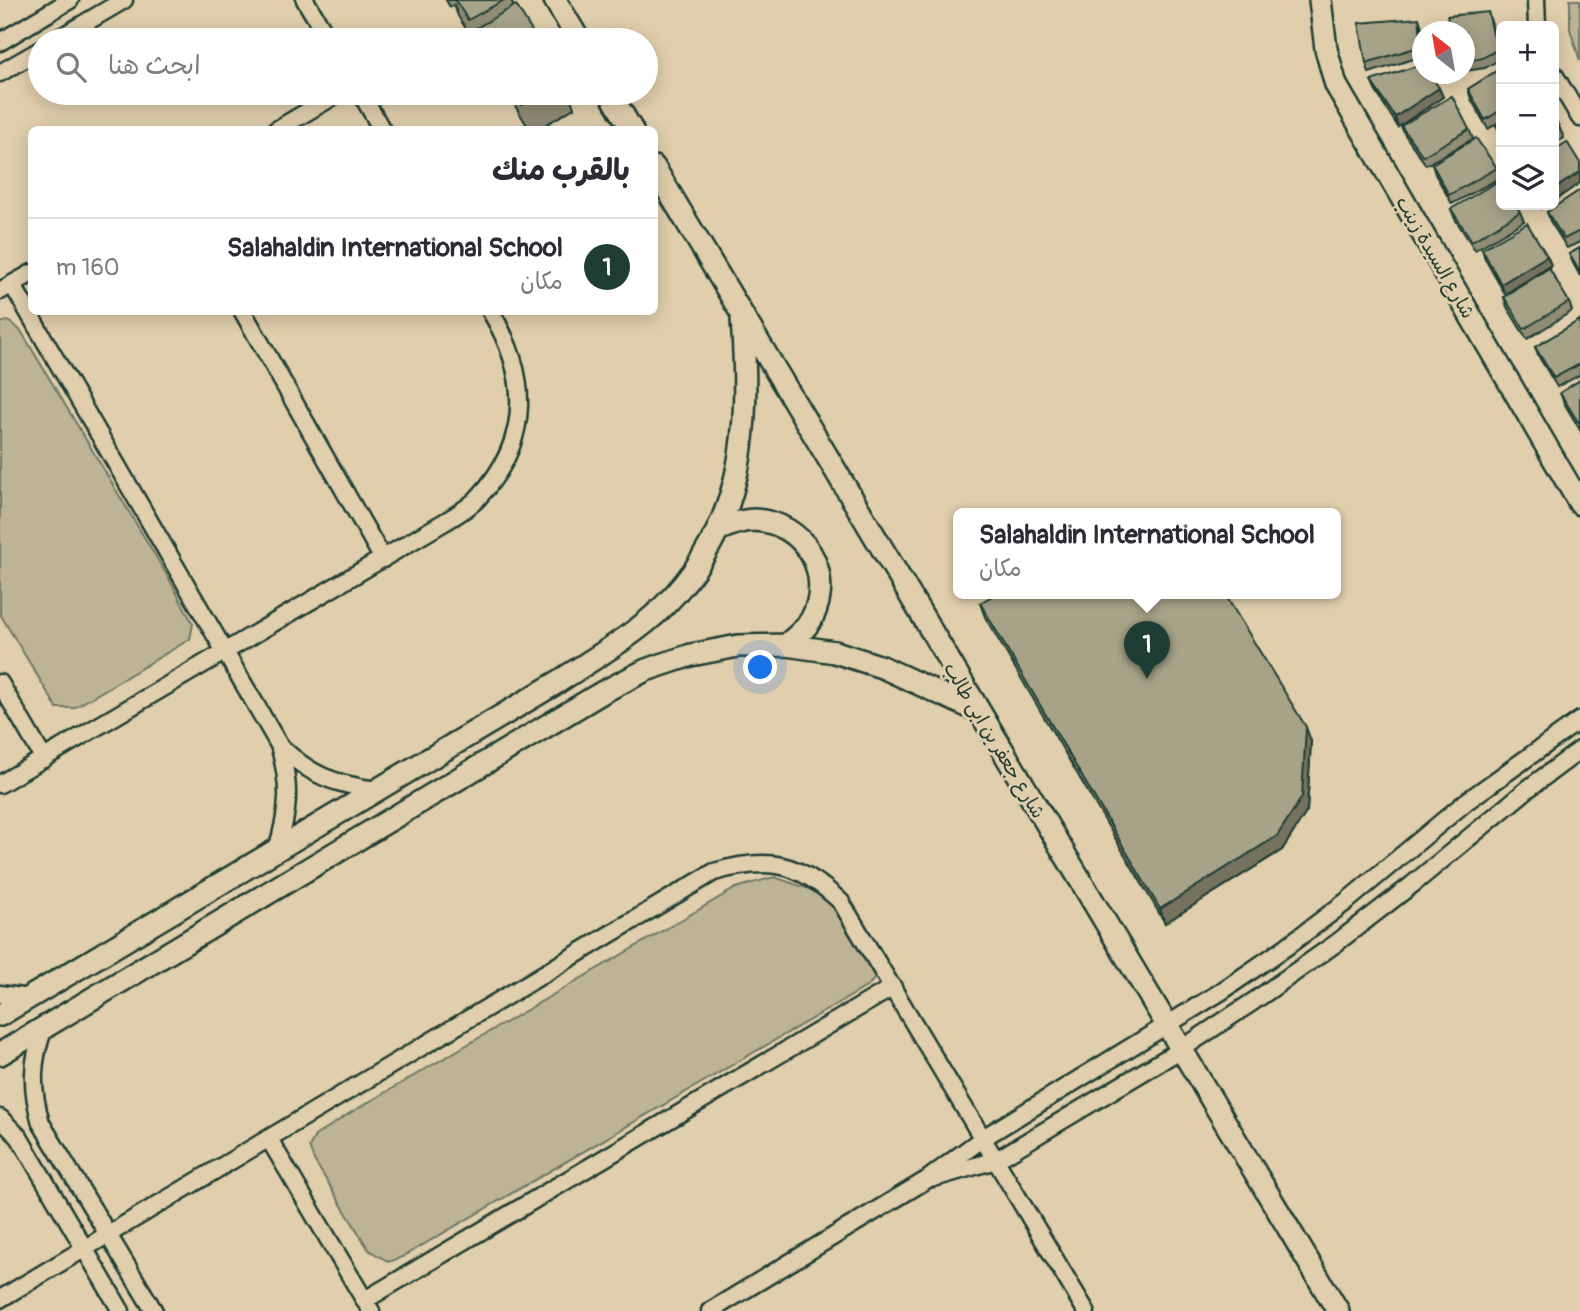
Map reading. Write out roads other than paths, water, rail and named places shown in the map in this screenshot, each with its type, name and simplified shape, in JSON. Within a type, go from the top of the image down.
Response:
[{"type":"street","points":[[0,42],[70,0]]},
{"type":"street","points":[[76,28],[124,0]]},
{"type":"street","points":[[305,0],[322,28]]},
{"type":"street","points":[[555,0],[572,28]]},
{"type":"street","name":"شارع السيدة زينب","points":[[1320,0],[1326,49],[1336,85],[1580,504]]},
{"type":"street","points":[[1536,0],[1537,21]]},
{"type":"street","points":[[0,73],[28,57]]},
{"type":"street","points":[[1559,82],[1580,118]]},
{"type":"street","points":[[283,126],[318,105]]},
{"type":"street","points":[[367,105],[380,126]]},
{"type":"street","points":[[617,105],[630,126]]},
{"type":"street","name":"شارع جعفر بن ابى طالب","points":[[658,174],[1338,1311]]},
{"type":"street","points":[[28,275],[6,288],[279,745],[286,770],[288,796],[286,821],[276,850]]},
{"type":"street","points":[[0,1015],[558,682],[661,608],[693,572],[718,530],[736,480],[744,426],[746,377],[741,313]]},
{"type":"street","points":[[245,315],[383,559]]},
{"type":"street","points":[[0,784],[383,559],[475,501],[501,469],[515,435],[520,399],[515,362],[493,315]]},
{"type":"street","points":[[718,530],[751,520],[769,522],[793,533],[811,552],[818,568],[821,586],[818,603],[811,620],[786,645]]},
{"type":"street","points":[[0,1054],[646,670],[691,655],[738,646],[786,645],[835,652],[882,667],[978,710]]},
{"type":"street","points":[[558,682],[575,710]]},
{"type":"street","points":[[0,683],[44,759]]},
{"type":"street","points":[[710,1311],[928,1179],[983,1138],[1166,1027],[1286,947],[1347,901],[1467,801],[1580,720]]},
{"type":"street","points":[[279,745],[298,764],[321,777],[346,786],[376,790]]},
{"type":"street","points":[[928,1179],[996,1160],[1180,1050],[1335,944],[1580,750]]},
{"type":"street","points":[[0,1299],[714,872],[741,864],[769,863],[796,869],[821,883],[841,902],[1084,1310]]},
{"type":"street","points":[[269,1139],[368,1306],[893,988]]},
{"type":"street","points":[[0,993],[29,998]]},
{"type":"street","points":[[44,1028],[32,1075],[34,1099],[41,1122],[154,1311]]},
{"type":"street","points":[[0,1118],[19,1137],[121,1311]]},
{"type":"place","name":"Salahaldin International School","points":[[1147,679]]}]
